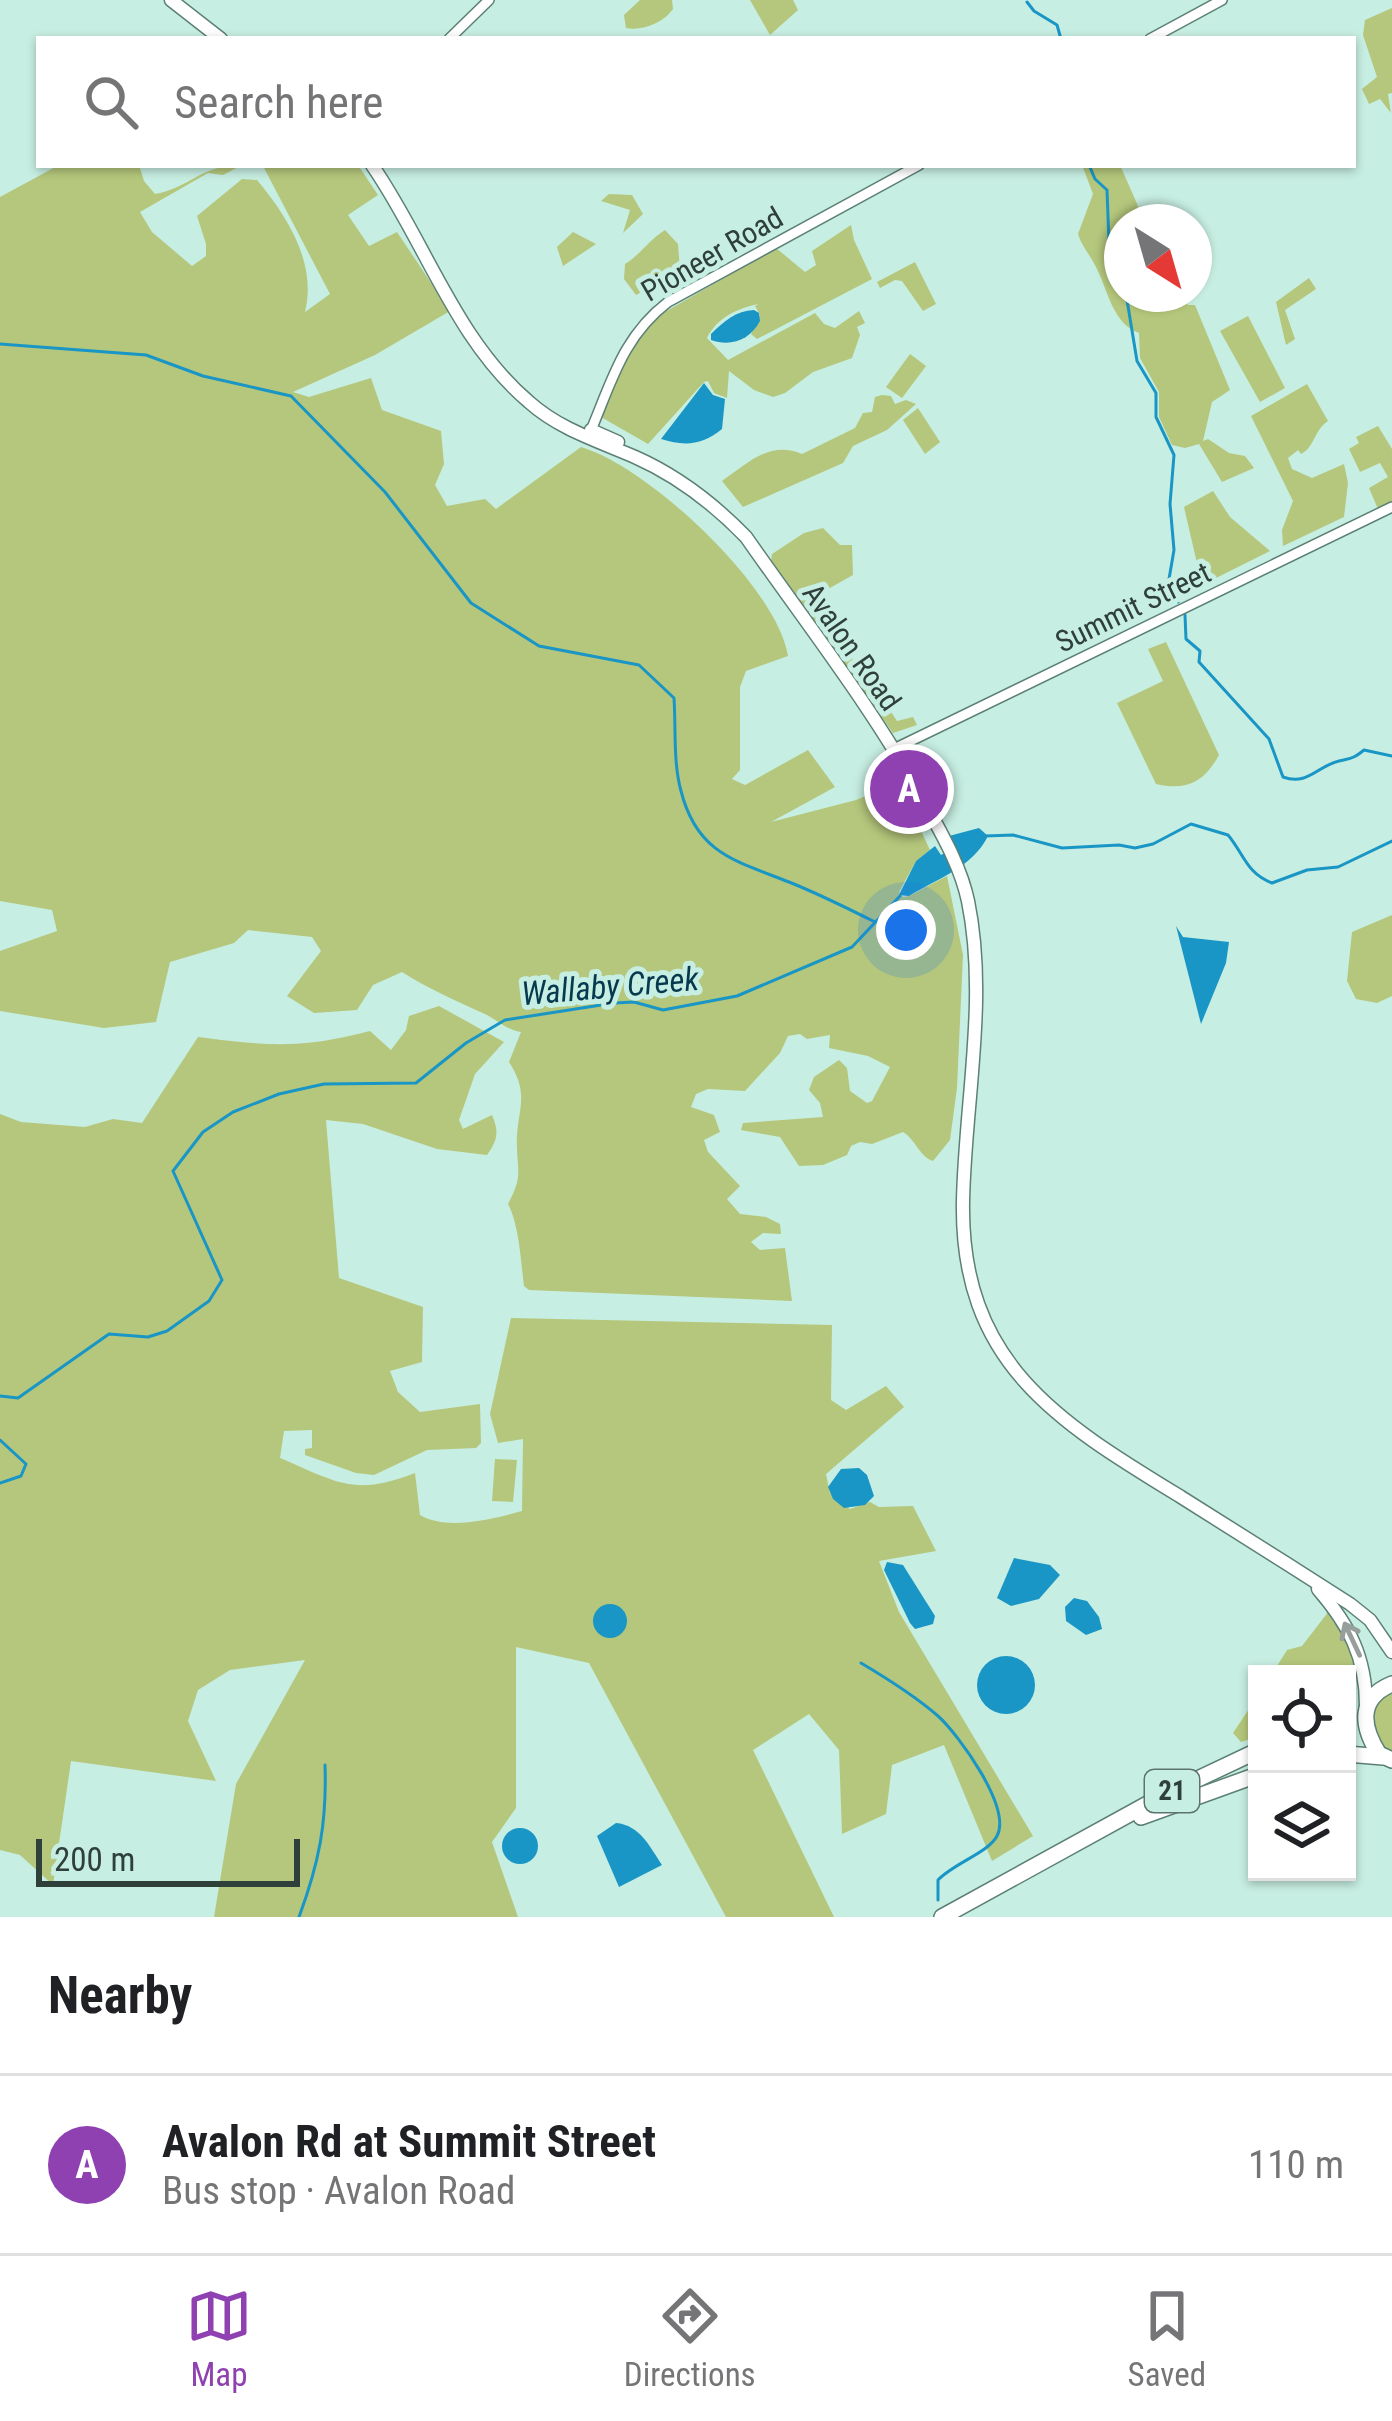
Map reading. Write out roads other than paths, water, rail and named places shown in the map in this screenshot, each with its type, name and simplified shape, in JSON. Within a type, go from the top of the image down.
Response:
[{"type":"highway","points":[[1356,1717],[1376,1693],[1392,1684]]},
{"type":"highway","points":[[1365,1708],[1368,1735],[1387,1758]]},
{"type":"highway","points":[[1356,1755],[1387,1758]]},
{"type":"highway","name":"21","points":[[942,1917],[1248,1756]]},
{"type":"highway","name":"21","points":[[1089,1836],[1248,1778]]},
{"type":"street","points":[[171,0],[217,36]]},
{"type":"street","points":[[452,36],[489,0]]},
{"type":"street","points":[[1156,36],[1222,0]]},
{"type":"street","points":[[374,168],[486,357],[532,406],[589,434]]},
{"type":"street","name":"Pioneer Road","points":[[589,434],[613,371],[629,339],[646,319],[668,302],[914,168]]},
{"type":"street","name":"Avalon Road","points":[[589,434],[651,457],[746,537],[894,749],[950,850],[968,898],[975,948],[963,1229],[970,1277],[990,1332],[1014,1370],[1056,1415],[1364,1615],[1392,1652]]},
{"type":"street","name":"Summit Street","points":[[894,749],[1392,506]]},
{"type":"street","name":"Avalon Road","points":[[1313,1583],[1340,1614],[1354,1640],[1365,1677],[1365,1708]]},
{"type":"water","points":[[754,310],[760,321],[745,337],[726,343],[711,340],[711,334],[726,321]]},
{"type":"water","points":[[704,383],[713,395],[725,399],[722,429],[692,443],[661,439]]},
{"type":"water","points":[[979,828],[988,836],[964,864],[909,896],[899,895],[916,861],[935,846],[941,855],[950,850],[949,836]]},
{"type":"water","points":[[1176,926],[1183,937],[1229,942],[1226,963],[1201,1024]]},
{"type":"water","points":[[859,1468],[867,1475],[874,1496],[865,1505],[844,1508],[828,1487],[841,1469]]},
{"type":"water","points":[[1014,1558],[1050,1565],[1060,1575],[1039,1599],[1011,1606],[997,1598]]},
{"type":"water","points":[[887,1562],[903,1565],[935,1616],[933,1624],[915,1629],[910,1623],[884,1570]]},
{"type":"water","points":[[1074,1598],[1087,1601],[1102,1629],[1086,1635],[1066,1621],[1065,1607]]},
{"type":"water","points":[[610,1604],[622,1609],[627,1621],[622,1633],[610,1638],[598,1633],[593,1621],[598,1609]]},
{"type":"water","points":[[1006,1656],[1027,1664],[1035,1685],[1027,1706],[1006,1714],[985,1706],[977,1685],[985,1664]]},
{"type":"water","points":[[616,1823],[638,1832],[662,1865],[619,1887],[597,1836]]},
{"type":"water","points":[[520,1828],[533,1833],[538,1846],[533,1859],[520,1864],[507,1859],[502,1846],[507,1833]]},
{"type":"waterway","points":[[1027,2],[1057,25],[1060,36]]},
{"type":"waterway","points":[[1090,168],[1107,190],[1108,204]]},
{"type":"waterway","points":[[1129,312],[1137,361],[1156,393],[1156,417],[1174,455],[1170,504],[1174,550],[1169,579],[1178,602]]},
{"type":"waterway","points":[[0,344],[146,355],[203,376],[291,396],[385,492],[471,603],[539,646],[639,665],[674,698],[681,791],[688,812],[708,842],[736,861],[875,922]]},
{"type":"waterway","points":[[1185,615],[1186,639],[1200,651],[1199,662],[1269,739],[1283,777],[1306,777],[1364,750],[1392,756]]},
{"type":"waterway","name":"Wallaby Creek","points":[[985,836],[1013,835],[1062,848],[1135,848],[1191,824],[1228,835],[1251,868],[1272,883],[1307,870],[1338,867],[1392,841]]},
{"type":"waterway","name":"Wallaby Creek","points":[[0,1396],[18,1398],[109,1334],[148,1337],[167,1331],[209,1301],[222,1280],[173,1171],[203,1132],[233,1112],[279,1094],[324,1084],[416,1083],[466,1043],[505,1020],[614,1003],[634,1002],[663,1010],[737,996],[852,947],[900,896]]},
{"type":"waterway","name":"Wallaby Creek","points":[[0,1440],[26,1464],[21,1476],[0,1483]]},
{"type":"waterway","points":[[861,1663],[947,1725],[981,1773],[997,1808],[997,1836],[938,1880],[938,1900]]},
{"type":"waterway","points":[[299,1917],[320,1842],[325,1765]]},
{"type":"place","name":"Avalon Rd at Summit Street","points":[[909,789]]}]
